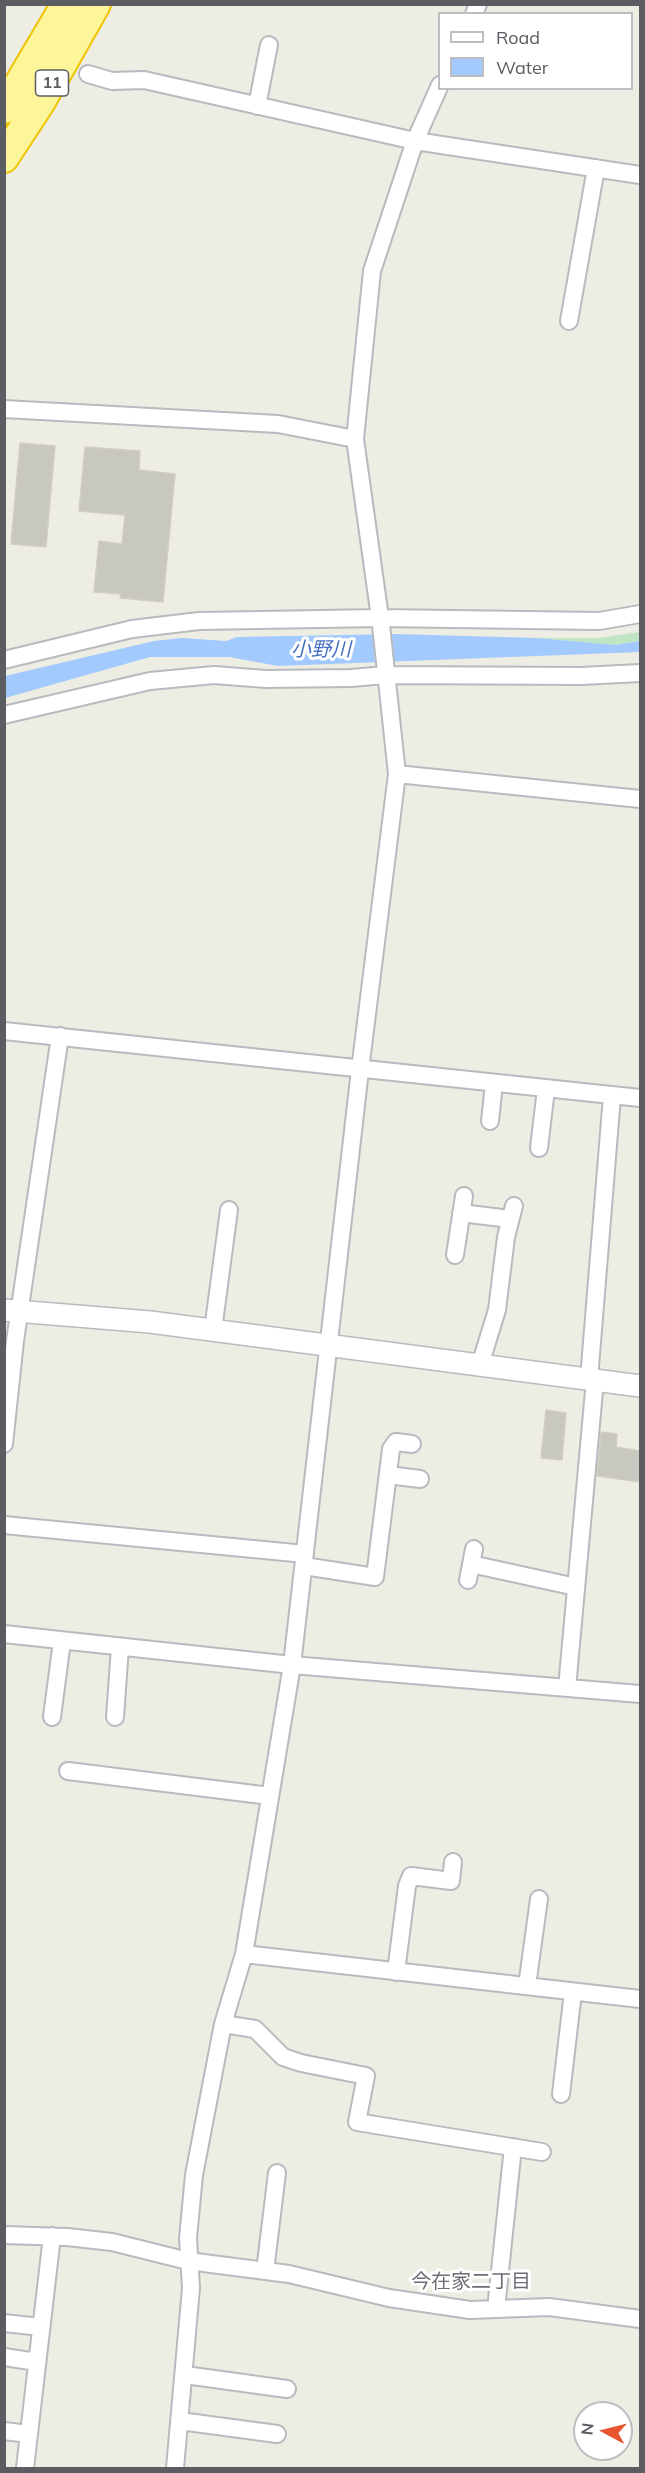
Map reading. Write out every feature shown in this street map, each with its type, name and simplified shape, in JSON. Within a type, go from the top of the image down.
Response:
[{"type":"highway","name":"11","points":[[4,109],[66,4]]},
{"type":"highway","name":"11","points":[[4,158],[40,103],[96,4]]},
{"type":"street","points":[[257,106],[269,45]]},
{"type":"street","points":[[88,74],[112,81],[144,80],[415,141],[640,175]]},
{"type":"street","points":[[175,2469],[191,2288],[188,2261],[194,2175],[222,2024],[244,1954],[292,1665],[360,1070],[397,774],[380,621],[355,439],[372,271],[415,141],[438,89]]},
{"type":"street","points":[[569,321],[596,168]]},
{"type":"street","points":[[4,409],[278,424],[355,439]]},
{"type":"street","points":[[4,660],[97,636],[199,621],[599,621],[640,614]]},
{"type":"street","points":[[4,715],[150,681],[214,675],[277,679],[351,678],[385,671],[581,676],[640,673]]},
{"type":"street","points":[[397,774],[640,799]]},
{"type":"street","points":[[4,1031],[640,1098]]},
{"type":"street","points":[[4,1444],[12,1311],[60,1036]]},
{"type":"street","points":[[490,1121],[494,1084]]},
{"type":"street","points":[[539,1148],[546,1089]]},
{"type":"street","points":[[567,1689],[612,1095]]},
{"type":"street","points":[[455,1255],[464,1196]]},
{"type":"street","points":[[213,1330],[228,1210]]},
{"type":"street","points":[[461,1213],[512,1213],[497,1310],[480,1365]]},
{"type":"street","points":[[12,1311],[213,1330],[640,1386]]},
{"type":"street","points":[[4,1525],[305,1560],[375,1577],[391,1449],[396,1442],[412,1444]]},
{"type":"street","points":[[388,1475],[420,1479]]},
{"type":"street","points":[[471,1564],[576,1587]]},
{"type":"street","points":[[4,1634],[292,1665],[640,1694]]},
{"type":"street","points":[[52,1717],[62,1641]]},
{"type":"street","points":[[115,1718],[120,1647]]},
{"type":"street","points":[[68,1772],[115,1769],[270,1796]]},
{"type":"street","points":[[396,1972],[407,1886],[411,1876],[451,1881],[453,1863]]},
{"type":"street","points":[[527,1986],[539,1899]]},
{"type":"street","points":[[244,1954],[640,1999]]},
{"type":"street","points":[[561,2094],[573,1992]]},
{"type":"street","points":[[222,2024],[255,2029],[283,2057],[301,2063],[366,2076],[357,2122],[542,2152]]},
{"type":"street","points":[[496,2309],[513,2147]]},
{"type":"street","points":[[265,2271],[278,2173]]},
{"type":"street","points":[[4,2235],[52,2236],[112,2242],[188,2261],[265,2271],[389,2298],[470,2310],[549,2307],[640,2319]]},
{"type":"street","points":[[25,2469],[52,2236]]},
{"type":"street","points":[[4,2323],[41,2327]]},
{"type":"street","points":[[4,2357],[37,2362]]},
{"type":"street","points":[[185,2375],[287,2389]]},
{"type":"street","points":[[180,2421],[277,2434]]},
{"type":"street","points":[[4,2430],[29,2434]]},
{"type":"green space","points":[[640,632],[640,641],[615,645],[537,638],[598,638]]},
{"type":"water","name":"小野川","points":[[395,634],[537,638],[615,645],[640,641],[640,652],[278,666],[229,657],[150,657],[5,698],[5,676],[154,641],[181,638],[226,641],[237,637]]},
{"type":"building","points":[[20,443],[55,446],[46,547],[11,544]]},
{"type":"building","points":[[85,447],[140,451],[139,470],[175,474],[163,602],[120,598],[121,594],[94,592],[99,541],[122,544],[125,515],[79,511]]},
{"type":"building","points":[[546,1410],[566,1413],[562,1460],[541,1458]]},
{"type":"building","points":[[601,1432],[617,1434],[616,1447],[640,1451],[640,1482],[597,1476]]},
{"type":"district","name":"今在家二丁目","points":[[471,2282]]}]
